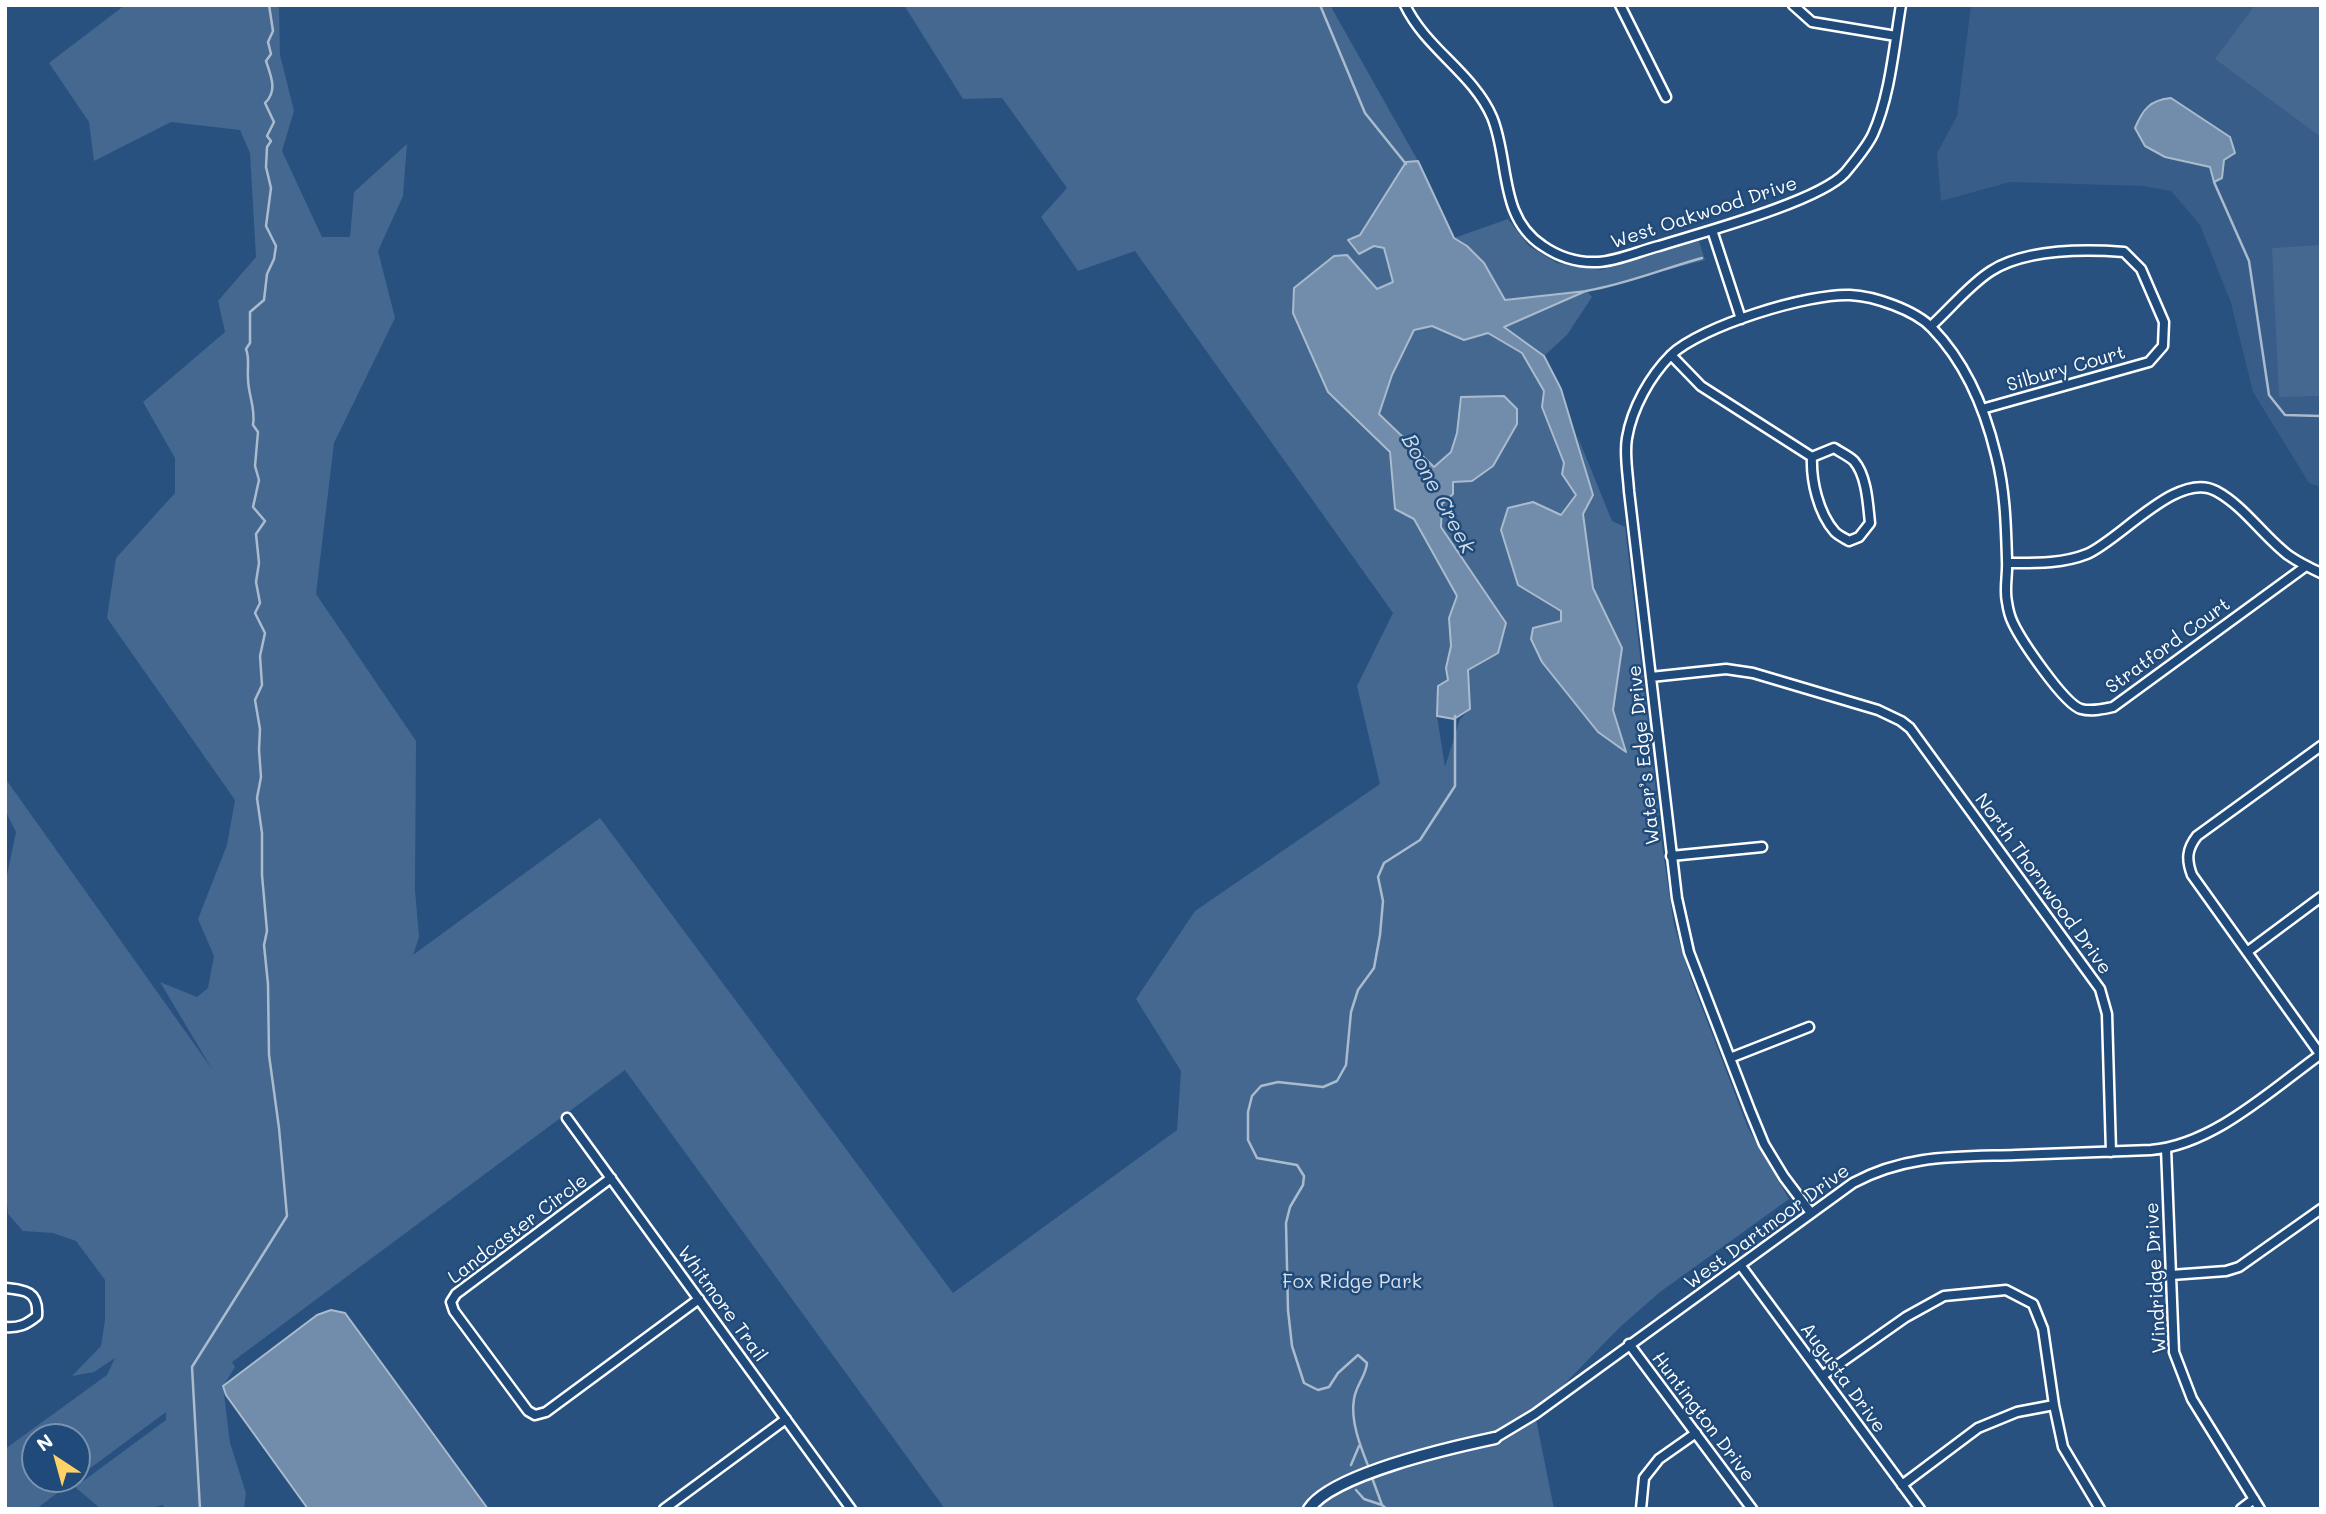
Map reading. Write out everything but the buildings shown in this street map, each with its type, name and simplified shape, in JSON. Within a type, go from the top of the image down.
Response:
[{"type":"street","name":"West Oakwood Drive","points":[[1405,5],[1419,29],[1468,81],[1488,109],[1497,132],[1509,197],[1526,232],[1561,257],[1585,262],[1597,262],[1712,230],[1809,195],[1843,175],[1872,136],[1888,82],[1901,5]]},
{"type":"street","points":[[1620,5],[1666,97]]},
{"type":"street","points":[[1793,5],[1812,22],[1896,36]]},
{"type":"street","points":[[1712,230],[1741,319]]},
{"type":"street","name":"Silbury Court","points":[[1931,326],[1989,272],[2012,259],[2090,249],[2124,252],[2141,269],[2164,322],[2163,346],[2149,362],[1982,409]]},
{"type":"street","name":"Water’s Edge Drive","points":[[1811,1213],[1784,1177],[1765,1144],[1689,952],[1676,898],[1629,491],[1626,439],[1637,403],[1651,379],[1671,355],[1696,337],[1741,319],[1818,296],[1851,295],[1894,304],[1931,326]]},
{"type":"street","name":"Stratford Court","points":[[1931,326],[1963,369],[1982,409],[1997,457],[2005,507],[2006,600],[2013,623],[2061,694],[2081,709],[2099,710],[2113,707],[2306,566]]},
{"type":"street","points":[[1671,355],[1701,386],[1812,457]]},
{"type":"street","points":[[1834,448],[1855,462],[1864,483],[1870,523],[1859,537],[1849,541],[1835,532],[1824,513],[1812,477],[1812,457],[1834,448]]},
{"type":"street","points":[[2007,564],[2059,562],[2088,554],[2171,496],[2194,487],[2215,490],[2233,503],[2287,554],[2321,573]]},
{"type":"street","name":"North Thornwood Drive","points":[[1651,677],[1726,669],[1753,673],[1878,710],[1910,728],[2100,989],[2107,1014],[2111,1152]]},
{"type":"street","points":[[2320,1054],[2192,875],[2188,853],[2197,836],[2321,746]]},
{"type":"street","points":[[1671,856],[1762,847]]},
{"type":"street","points":[[2247,953],[2321,897]]},
{"type":"street","points":[[1730,1058],[1809,1027]]},
{"type":"street","name":"West Dartmoor Drive","points":[[1495,1438],[1535,1414],[1811,1213],[1875,1171],[1935,1157],[2111,1152],[2166,1148],[2190,1142],[2216,1129],[2320,1054]]},
{"type":"street","name":"Whitmore Trail","points":[[567,1118],[851,1509]]},
{"type":"street","name":"Windridge Drive","points":[[2166,1148],[2174,1353],[2200,1415],[2260,1509]]},
{"type":"street","name":"Landcaster Circle","points":[[611,1178],[456,1294],[451,1302],[454,1311],[528,1411],[535,1415],[545,1412],[699,1299]]},
{"type":"street","points":[[2171,1275],[2226,1271],[2239,1267],[2321,1209]]},
{"type":"street","name":"Augusta Drive","points":[[1741,1266],[1920,1509]]},
{"type":"street","points":[[5,1288],[26,1290],[36,1301],[38,1308],[37,1316],[29,1323],[18,1328],[5,1327]]},
{"type":"street","points":[[1822,1376],[1906,1317],[1944,1296],[2006,1290],[2033,1304],[2043,1329],[2063,1447],[2100,1509]]},
{"type":"street","name":"Huntington Drive","points":[[1629,1344],[1752,1509]]},
{"type":"street","points":[[1902,1485],[1978,1428],[2017,1412],[2054,1405]]},
{"type":"street","points":[[664,1509],[786,1419]]},
{"type":"street","points":[[1642,1509],[1644,1478],[1659,1459],[1696,1433]]},
{"type":"street","points":[[1309,1509],[1320,1496],[1336,1487],[1449,1448],[1495,1438]]},
{"type":"street","points":[[2241,1509],[2254,1499]]},
{"type":"shaded area","points":[[1971,5],[2321,5],[2321,487],[2309,483],[2253,392],[2231,303],[2200,225],[2171,191],[2143,186],[2010,182],[1941,201],[1937,153],[1957,116]]},
{"type":"green space","name":"Fox Ridge Park","points":[[125,5],[279,5],[280,55],[294,111],[282,151],[322,237],[350,237],[354,192],[407,144],[403,196],[378,251],[395,318],[334,443],[316,594],[416,741],[415,890],[419,937],[413,955],[600,818],[953,1293],[1177,1130],[1181,1071],[1136,999],[1195,911],[1380,784],[1357,686],[1393,613],[1135,251],[1078,271],[1041,217],[1067,188],[1002,98],[963,99],[904,5],[1330,5],[1418,161],[1406,162],[1360,236],[1374,246],[1384,248],[1394,282],[1377,290],[1347,255],[1328,392],[1390,452],[1395,509],[1414,519],[1457,596],[1449,618],[1451,646],[1446,668],[1448,680],[1438,687],[1437,716],[1445,767],[1460,719],[1470,709],[1468,669],[1498,653],[1506,623],[1441,527],[1442,503],[1453,482],[1472,481],[1517,424],[1517,409],[1504,396],[1461,397],[1457,433],[1451,452],[1434,467],[1379,415],[1392,375],[1413,330],[1432,326],[1464,340],[1488,333],[1522,353],[1544,391],[1542,407],[1564,463],[1562,474],[1576,495],[1561,515],[1533,502],[1518,585],[1561,611],[1561,621],[1625,750],[1613,710],[1622,648],[1593,588],[1583,514],[1593,495],[1577,435],[1612,521],[1625,527],[1674,925],[1691,979],[1748,1128],[1789,1199],[1660,1292],[1620,1327],[1535,1414],[1554,1509],[945,1509],[625,1070],[232,1362],[235,1367],[223,1386],[230,1443],[246,1493],[244,1509],[164,1509],[163,1505],[148,1509],[101,1509],[82,1493],[91,1493],[91,1475],[166,1420],[166,1412],[91,1468],[91,1423],[41,1423],[107,1375],[115,1358],[94,1372],[72,1376],[101,1346],[105,1320],[105,1280],[76,1241],[53,1233],[23,1231],[8,1214],[5,1181],[5,885],[16,832],[5,810],[5,778],[212,1069],[160,982],[197,997],[208,988],[214,956],[198,919],[227,845],[235,800],[107,618],[116,558],[175,493],[175,458],[143,402],[225,332],[218,301],[256,257],[250,153],[240,130],[171,122],[94,161],[89,122],[49,63]]},
{"type":"green space","points":[[2255,5],[2317,5],[2321,8],[2321,137],[2215,59]]},
{"type":"green space","points":[[1508,219],[1529,246],[1557,263],[1601,270],[1699,241],[1705,260],[1587,291],[1592,297],[1567,335],[1544,356],[1504,327],[1583,292],[1505,300],[1484,263],[1454,238]]},
{"type":"green space","points":[[2321,245],[2321,396],[2279,397],[2272,248]]},
{"type":"green space","points":[[21,1437],[21,1493],[57,1493],[36,1509],[5,1509],[5,1449]]},
{"type":"water","points":[[2171,98],[2230,137],[2235,153],[2224,160],[2222,178],[2214,182],[2210,167],[2165,157],[2145,146],[2135,128],[2141,116],[2152,103]]},
{"type":"water","points":[[1418,161],[1454,238],[1467,246],[1484,263],[1505,300],[1586,291],[1504,327],[1544,356],[1561,389],[1593,495],[1583,514],[1593,588],[1622,648],[1613,710],[1626,752],[1598,732],[1542,662],[1531,639],[1533,628],[1561,621],[1561,611],[1518,585],[1501,530],[1508,508],[1533,502],[1561,515],[1576,495],[1562,474],[1564,463],[1542,407],[1544,391],[1522,353],[1488,333],[1464,340],[1432,326],[1414,330],[1392,375],[1379,414],[1434,467],[1451,452],[1457,433],[1461,397],[1504,396],[1517,409],[1517,424],[1493,466],[1472,481],[1453,482],[1453,494],[1442,504],[1441,527],[1506,623],[1498,653],[1468,670],[1470,709],[1454,719],[1437,716],[1438,686],[1448,680],[1446,668],[1451,646],[1449,618],[1457,596],[1414,519],[1395,509],[1390,452],[1328,392],[1293,313],[1294,288],[1334,256],[1347,255],[1377,289],[1393,282],[1384,248],[1374,246],[1359,254],[1348,240],[1360,235],[1406,162]]},
{"type":"water","points":[[331,1310],[345,1313],[488,1509],[308,1509],[226,1395],[223,1386],[317,1315]]},
{"type":"waterway","points":[[200,1509],[192,1367],[287,1216],[269,1055],[268,984],[264,945],[267,931],[262,875],[262,833],[257,798],[261,777],[260,729],[255,700],[262,685],[260,656],[265,633],[255,613],[260,603],[256,582],[259,563],[256,534],[265,521],[253,507],[259,480],[255,466],[258,432],[253,425],[246,349],[250,343],[250,312],[264,300],[267,274],[276,246],[266,226],[271,188],[266,167],[267,147],[271,141],[267,136],[274,122],[265,103],[272,88],[266,61],[271,54],[268,42],[273,31],[269,5]]},
{"type":"waterway","name":"Boone Creek","points":[[1320,5],[1365,113],[1406,164]]},
{"type":"waterway","points":[[2214,182],[2249,261],[2269,395],[2285,415],[2321,416]]},
{"type":"waterway","points":[[1586,291],[1702,258]]},
{"type":"waterway","points":[[1369,1468],[1357,1434],[1353,1407],[1367,1363],[1358,1355],[1338,1373],[1329,1387],[1318,1390],[1304,1383],[1292,1346],[1288,1310],[1286,1223],[1290,1207],[1303,1185],[1304,1176],[1297,1165],[1257,1158],[1248,1140],[1248,1112],[1252,1096],[1261,1086],[1278,1082],[1323,1087],[1337,1081],[1346,1065],[1351,1012],[1358,990],[1374,968],[1380,935],[1383,901],[1378,877],[1384,863],[1420,840],[1455,786],[1455,716]]},
{"type":"waterway","points":[[1351,1465],[1359,1446]]},
{"type":"waterway","points":[[1371,1475],[1382,1505],[1387,1509]]},
{"type":"waterway","points":[[1356,1490],[1364,1499],[1382,1505]]}]
